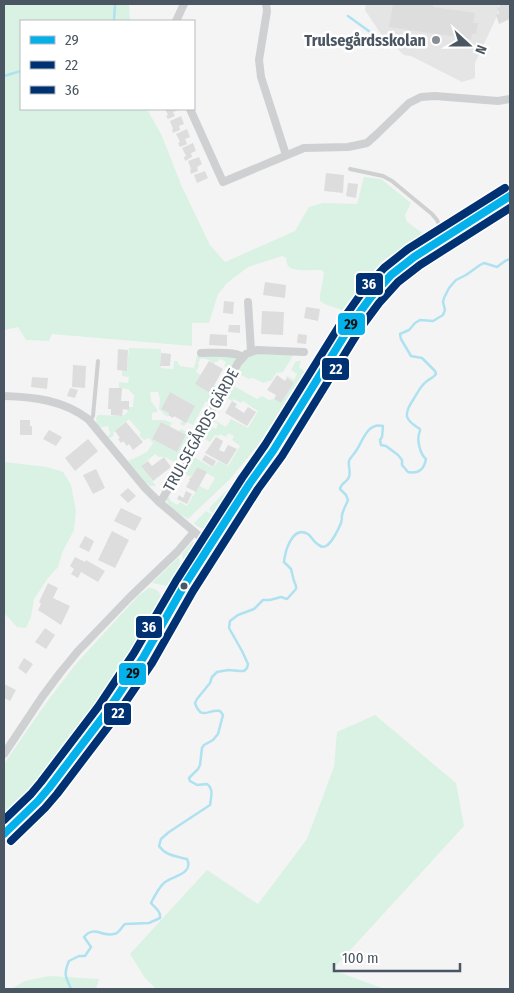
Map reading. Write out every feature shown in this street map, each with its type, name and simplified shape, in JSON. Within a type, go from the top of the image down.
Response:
[{"type":"street","points":[[176,20],[184,4]]},
{"type":"street","points":[[266,4],[267,11],[259,60],[261,77],[286,155]]},
{"type":"street","points":[[190,110],[223,182],[304,148],[348,148],[367,142],[409,103],[421,97],[435,96],[498,101],[510,99]]},
{"type":"street","points":[[4,834],[49,788],[106,713],[143,658],[184,586],[216,546],[250,484],[274,451],[329,359],[371,297],[399,268],[510,196]]},
{"type":"street","points":[[445,237],[510,205]]},
{"type":"street","points":[[248,302],[251,351],[304,352]]},
{"type":"street","name":"TRULSEGÅRDS GÄRDE","points":[[159,502],[163,498],[224,387],[243,357],[251,351]]},
{"type":"street","name":"TRULSEGÅRDS GÄRDE","points":[[201,353],[240,354],[243,357]]},
{"type":"street","points":[[4,396],[53,401],[80,413],[90,421],[145,488],[159,502],[194,532],[216,546]]},
{"type":"street","points":[[4,754],[60,672],[119,608],[164,565],[194,532]]},
{"type":"lane","points":[[350,169],[383,176],[392,181],[432,214],[445,237]]},
{"type":"lane","points":[[90,421],[94,416],[98,361]]},
{"type":"shaded area","name":"Trulsegårdsskolan","points":[[366,4],[499,4],[497,16],[475,63],[475,78],[462,82],[411,56],[404,55],[381,34],[365,10]]},
{"type":"green space","points":[[4,4],[129,4],[130,20],[20,20],[20,110],[148,110],[162,136],[182,187],[210,245],[225,262],[295,231],[309,207],[323,203],[357,204],[364,177],[381,179],[411,203],[405,215],[407,222],[424,234],[382,261],[342,310],[320,301],[324,274],[322,270],[291,268],[286,258],[282,256],[248,267],[227,283],[218,294],[209,323],[192,323],[192,346],[52,334],[49,341],[26,340],[18,327],[4,330]]},
{"type":"green space","points":[[434,234],[429,240],[394,265],[378,280],[358,305],[257,469],[223,519],[209,510],[258,454],[359,299],[393,263]]},
{"type":"green space","points":[[129,348],[161,349],[161,368],[173,369],[174,361],[177,361],[180,366],[194,368],[197,356],[230,356],[236,358],[232,370],[224,366],[226,362],[220,359],[214,364],[209,360],[201,358],[196,372],[201,375],[195,384],[210,393],[214,385],[221,389],[212,404],[206,401],[193,425],[187,422],[184,426],[180,424],[195,406],[170,392],[161,409],[169,413],[167,417],[159,409],[160,399],[158,392],[150,392],[151,401],[158,411],[152,413],[152,420],[165,420],[172,423],[170,427],[161,422],[152,439],[177,452],[186,436],[179,432],[181,429],[191,434],[192,440],[180,465],[155,454],[141,466],[156,486],[149,486],[128,461],[147,452],[153,443],[149,438],[144,440],[139,435],[141,433],[129,419],[110,438],[108,437],[110,433],[108,426],[100,428],[97,425],[96,418],[98,415],[122,416],[127,413],[129,407],[133,407],[134,395],[128,389],[119,388],[119,382],[128,383],[129,377],[122,376],[122,370],[127,371]]},
{"type":"green space","points":[[252,353],[294,354],[283,372],[276,373],[272,380],[263,383],[237,373],[242,362]]},
{"type":"green space","points":[[296,361],[301,361],[299,367],[305,372],[258,445],[230,479],[188,519],[172,509],[167,500],[168,497],[170,501],[178,505],[180,502],[187,506],[199,486],[208,490],[215,478],[197,467],[191,477],[181,472],[190,455],[213,468],[218,461],[228,466],[240,446],[232,440],[234,436],[228,433],[226,437],[220,434],[219,436],[215,435],[210,442],[201,437],[208,425],[216,429],[218,424],[211,420],[226,427],[231,419],[248,428],[258,411],[243,401],[241,403],[233,399],[232,401],[225,397],[231,386],[257,399],[262,396],[281,403],[294,383],[286,378],[287,376],[294,380],[297,374],[291,370]]},
{"type":"green space","points":[[4,462],[47,467],[63,472],[71,485],[76,511],[74,530],[62,553],[58,567],[34,599],[31,617],[26,628],[17,627],[4,613]]},
{"type":"green space","points":[[206,511],[222,521],[208,529],[197,526],[194,523]]},
{"type":"green space","points":[[192,542],[196,543],[197,554],[184,569],[182,554]]},
{"type":"green space","points":[[179,557],[182,571],[171,580],[168,586],[152,583]]},
{"type":"green space","points":[[149,588],[156,589],[160,593],[162,606],[127,663],[70,746],[27,797],[4,820],[4,764],[75,665],[138,596]]},
{"type":"green space","points":[[375,715],[456,783],[464,826],[332,970],[385,989],[156,989],[145,978],[130,954],[207,870],[258,904],[307,839],[334,767],[337,732]]},
{"type":"green space","points":[[49,976],[99,979],[96,989],[11,989],[25,981]]},
{"type":"building","points":[[393,4],[433,4],[433,7],[475,13],[473,23],[478,23],[476,34],[472,34],[471,39],[389,27]]},
{"type":"building","points":[[498,4],[510,4],[510,19],[499,24],[496,15],[499,13],[497,8],[500,6]]},
{"type":"building","points":[[166,110],[178,110],[173,112],[175,116],[168,119],[166,116],[168,115]]},
{"type":"building","points":[[181,116],[184,124],[179,126],[180,130],[173,133],[170,121]]},
{"type":"building","points":[[187,129],[190,137],[185,139],[187,144],[180,147],[176,134]]},
{"type":"building","points":[[193,143],[196,151],[191,153],[192,157],[185,161],[184,157],[186,156],[182,148]]},
{"type":"building","points":[[199,157],[202,164],[197,167],[198,171],[191,174],[188,161]]},
{"type":"building","points":[[205,171],[208,178],[197,183],[194,175]]},
{"type":"building","points":[[326,173],[344,175],[343,193],[324,191]]},
{"type":"building","points":[[348,183],[358,184],[356,198],[346,196]]},
{"type":"building","points":[[265,282],[286,285],[285,298],[263,295]]},
{"type":"building","points":[[224,301],[234,302],[233,314],[223,313]]},
{"type":"building","points":[[306,307],[320,309],[318,321],[304,318]]},
{"type":"building","points":[[262,311],[284,312],[283,335],[261,334]]},
{"type":"building","points":[[229,325],[240,325],[240,333],[228,332]]},
{"type":"building","points":[[210,334],[227,335],[227,346],[209,345]]},
{"type":"building","points":[[298,334],[307,335],[306,344],[297,343]]},
{"type":"building","points":[[118,349],[128,350],[127,371],[117,370]]},
{"type":"building","points":[[161,353],[171,354],[170,366],[160,366]]},
{"type":"building","points":[[209,361],[223,369],[210,393],[195,384]]},
{"type":"building","points":[[73,365],[86,366],[85,388],[72,387]]},
{"type":"building","points":[[277,375],[285,381],[287,378],[294,383],[281,403],[274,399],[276,395],[267,390]]},
{"type":"building","points":[[32,377],[48,378],[47,389],[31,387]]},
{"type":"building","points":[[70,388],[78,390],[75,398],[67,396]]},
{"type":"building","points":[[109,388],[122,388],[121,401],[129,401],[129,410],[123,409],[122,416],[111,415],[111,409],[108,409]]},
{"type":"building","points":[[170,392],[195,406],[186,423],[174,416],[173,418],[168,415],[169,413],[161,409]]},
{"type":"building","points":[[232,401],[237,404],[235,407],[244,413],[248,407],[256,412],[247,426],[225,413]]},
{"type":"building","points":[[20,420],[30,420],[32,435],[20,435]]},
{"type":"building","points":[[126,422],[143,442],[133,450],[129,444],[127,446],[123,441],[121,443],[115,431]]},
{"type":"building","points":[[161,422],[186,435],[177,452],[152,439]]},
{"type":"building","points":[[49,430],[62,437],[56,446],[43,439]]},
{"type":"building","points":[[216,437],[223,441],[219,450],[224,452],[228,445],[237,449],[227,465],[205,453]]},
{"type":"building","points":[[88,439],[98,451],[75,471],[65,458]]},
{"type":"building","points":[[205,455],[216,461],[213,467],[202,460]]},
{"type":"building","points":[[164,457],[171,467],[153,481],[141,466],[148,461],[152,466]]},
{"type":"building","points":[[197,467],[207,472],[196,492],[186,487]]},
{"type":"building","points":[[96,469],[105,488],[93,494],[83,475]]},
{"type":"building","points":[[128,488],[136,496],[128,503],[120,495]]},
{"type":"building","points":[[186,491],[192,494],[187,504],[177,499],[179,495],[183,498]]},
{"type":"building","points":[[121,508],[142,518],[135,531],[114,521]]},
{"type":"building","points":[[112,531],[129,540],[115,568],[98,560]]},
{"type":"building","points":[[85,536],[94,541],[89,552],[79,547]]},
{"type":"building","points":[[75,557],[85,562],[86,560],[105,571],[98,582],[81,572],[78,578],[71,574],[74,569],[70,566]]},
{"type":"building","points":[[48,583],[58,588],[53,598],[70,606],[61,625],[38,610],[41,604],[39,602]]},
{"type":"building","points":[[45,628],[55,635],[46,649],[35,642]]},
{"type":"building","points":[[24,658],[33,664],[26,674],[18,668]]},
{"type":"building","points":[[4,684],[16,690],[10,701],[4,698]]},
{"type":"waterway","points":[[114,20],[115,4]]},
{"type":"waterway","points":[[348,16],[388,45]]},
{"type":"waterway","points":[[4,76],[20,71]]},
{"type":"waterway","points":[[71,989],[66,976],[66,970],[69,961],[79,956],[85,956],[91,947],[84,937],[91,932],[114,934],[125,924],[149,923],[160,918],[159,911],[151,903],[165,882],[182,874],[188,868],[187,859],[168,854],[159,846],[161,839],[169,832],[210,805],[211,788],[207,784],[197,785],[190,781],[189,778],[200,765],[202,748],[218,734],[223,715],[220,711],[202,713],[195,703],[217,672],[228,670],[244,671],[247,668],[248,664],[229,628],[230,621],[238,615],[254,609],[263,600],[281,597],[287,599],[296,589],[291,569],[284,562],[288,546],[294,536],[302,532],[308,534],[322,547],[331,542],[341,523],[342,513],[348,500],[340,489],[349,477],[349,461],[369,430],[373,427],[383,426],[380,440],[381,445],[386,446],[398,455],[402,460],[402,465],[408,472],[418,472],[424,466],[426,459],[422,454],[418,438],[420,429],[411,423],[407,413],[421,388],[436,374],[422,358],[411,356],[400,334],[409,330],[420,320],[433,321],[443,315],[445,310],[444,298],[456,280],[484,263],[497,267],[510,259]]},
{"type":"transit line","name":"36","points":[[4,820],[41,782],[98,707],[134,653],[176,581],[363,291],[384,268],[408,249],[505,188]]},
{"type":"transit line","name":"29","points":[[4,834],[49,788],[106,713],[143,658],[184,586],[250,483],[273,451],[354,320],[371,297],[391,275],[414,257],[510,196]]},
{"type":"transit line","name":"22","points":[[11,841],[57,794],[114,719],[152,663],[193,591],[258,489],[282,456],[362,326],[379,303],[398,282],[420,265],[510,208]]},
{"type":"place","name":"Trulsegårdsskolan","points":[[436,40]]}]
